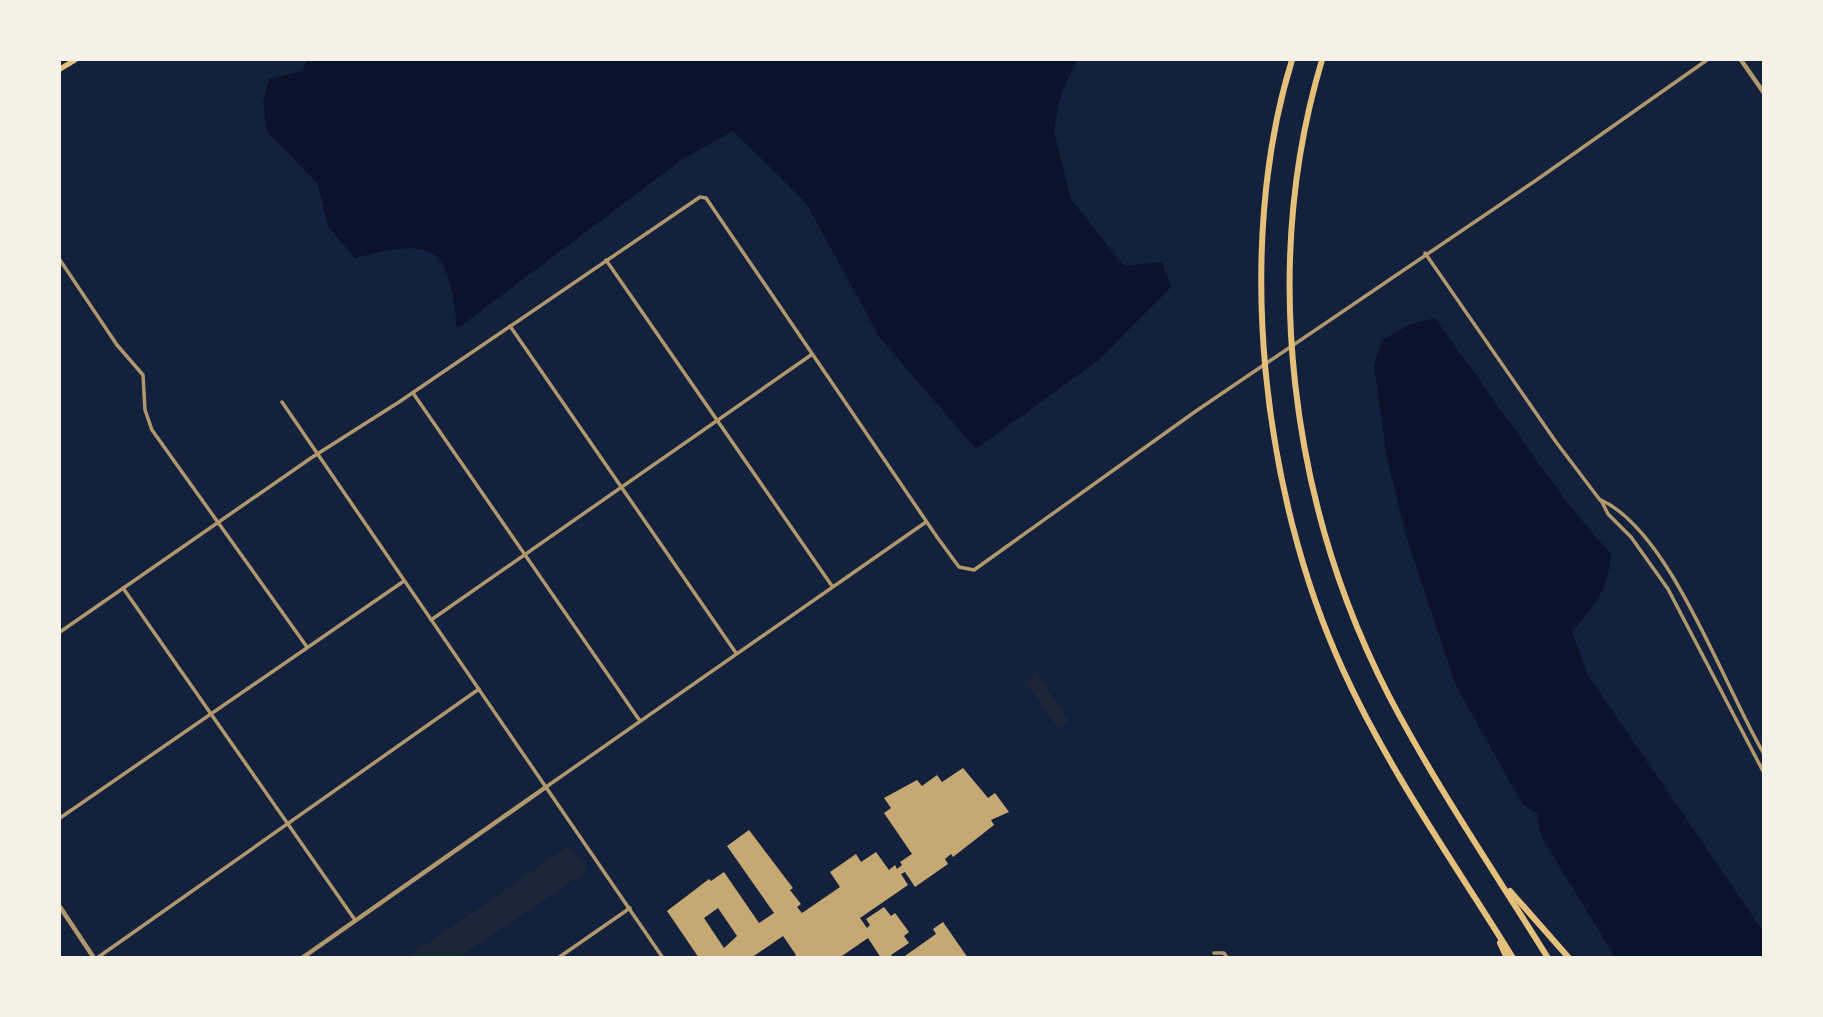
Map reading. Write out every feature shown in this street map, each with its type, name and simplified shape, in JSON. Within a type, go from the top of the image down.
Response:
[{"type":"highway","points":[[1290,60],[1280,97],[1262,236],[1262,328],[1269,408],[1285,501],[1313,594],[1343,671],[1411,794],[1513,957]]},
{"type":"highway","points":[[1322,60],[1313,90],[1297,188],[1291,308],[1296,390],[1315,502],[1350,608],[1388,695],[1432,773],[1548,957]]},
{"type":"highway","points":[[1496,875],[1569,957]]},
{"type":"highway","points":[[1491,922],[1507,957]]},
{"type":"main road","points":[[60,69],[75,60]]},
{"type":"street","points":[[60,632],[697,197],[706,198],[926,522],[959,566],[970,571],[1021,539],[1196,411],[1425,253],[1535,181],[1707,60]]},
{"type":"street","points":[[1741,60],[1763,93]]},
{"type":"street","points":[[1425,253],[1556,442],[1601,500],[1608,514],[1631,537],[1672,594],[1763,773]]},
{"type":"street","points":[[606,260],[832,587]]},
{"type":"street","points":[[60,261],[145,381],[145,410],[151,428],[307,647]]},
{"type":"street","points":[[510,326],[736,653]]},
{"type":"street","points":[[431,620],[812,354]]},
{"type":"street","points":[[413,393],[640,721]]},
{"type":"street","points":[[282,402],[663,957]]},
{"type":"street","points":[[1601,500],[1625,516],[1667,569],[1763,754]]},
{"type":"street","points":[[302,957],[926,522]]},
{"type":"street","points":[[60,818],[404,581]]},
{"type":"street","points":[[123,589],[355,920]]},
{"type":"street","points":[[60,907],[96,957],[479,689]]},
{"type":"street","points":[[558,957],[629,908]]},
{"type":"street","points":[[1214,953],[1224,953],[1227,957]]},
{"type":"shaded area","points":[[307,60],[1077,60],[1061,94],[1054,131],[1071,199],[1124,266],[1162,262],[1171,287],[1099,360],[976,449],[880,338],[806,203],[733,131],[683,159],[457,329],[449,280],[443,265],[434,254],[421,249],[404,249],[355,258],[328,227],[318,184],[267,132],[263,102],[269,79],[302,71]]},
{"type":"shaded area","points":[[1435,318],[1568,504],[1611,554],[1604,587],[1572,632],[1588,675],[1763,931],[1763,957],[1615,957],[1541,836],[1537,813],[1523,805],[1456,686],[1405,532],[1387,459],[1374,365],[1382,340],[1411,324]]},
{"type":"shaded area","points":[[1037,675],[1069,721],[1058,728],[1026,683]]},
{"type":"shaded area","points":[[569,846],[588,870],[459,957],[408,957]]},
{"type":"building","points":[[963,768],[988,798],[995,793],[1009,812],[991,820],[994,825],[953,857],[951,854],[945,859],[948,864],[915,887],[905,872],[901,874],[908,885],[860,918],[867,928],[870,925],[866,919],[884,907],[891,916],[895,913],[909,932],[904,936],[909,943],[891,955],[893,958],[881,958],[868,938],[839,958],[792,958],[796,955],[783,936],[751,958],[699,958],[667,911],[709,879],[711,881],[724,872],[759,923],[774,913],[727,846],[749,830],[793,888],[790,890],[801,904],[797,907],[802,913],[840,887],[830,872],[856,854],[861,862],[876,852],[889,870],[895,865],[897,869],[902,865],[900,862],[912,854],[884,813],[891,808],[884,798],[917,780],[922,786],[937,775],[942,782]],"holes":[[[718,908],[737,936],[724,948],[704,918]]]},
{"type":"building","points":[[943,922],[968,958],[902,958],[936,934],[933,929]]}]
